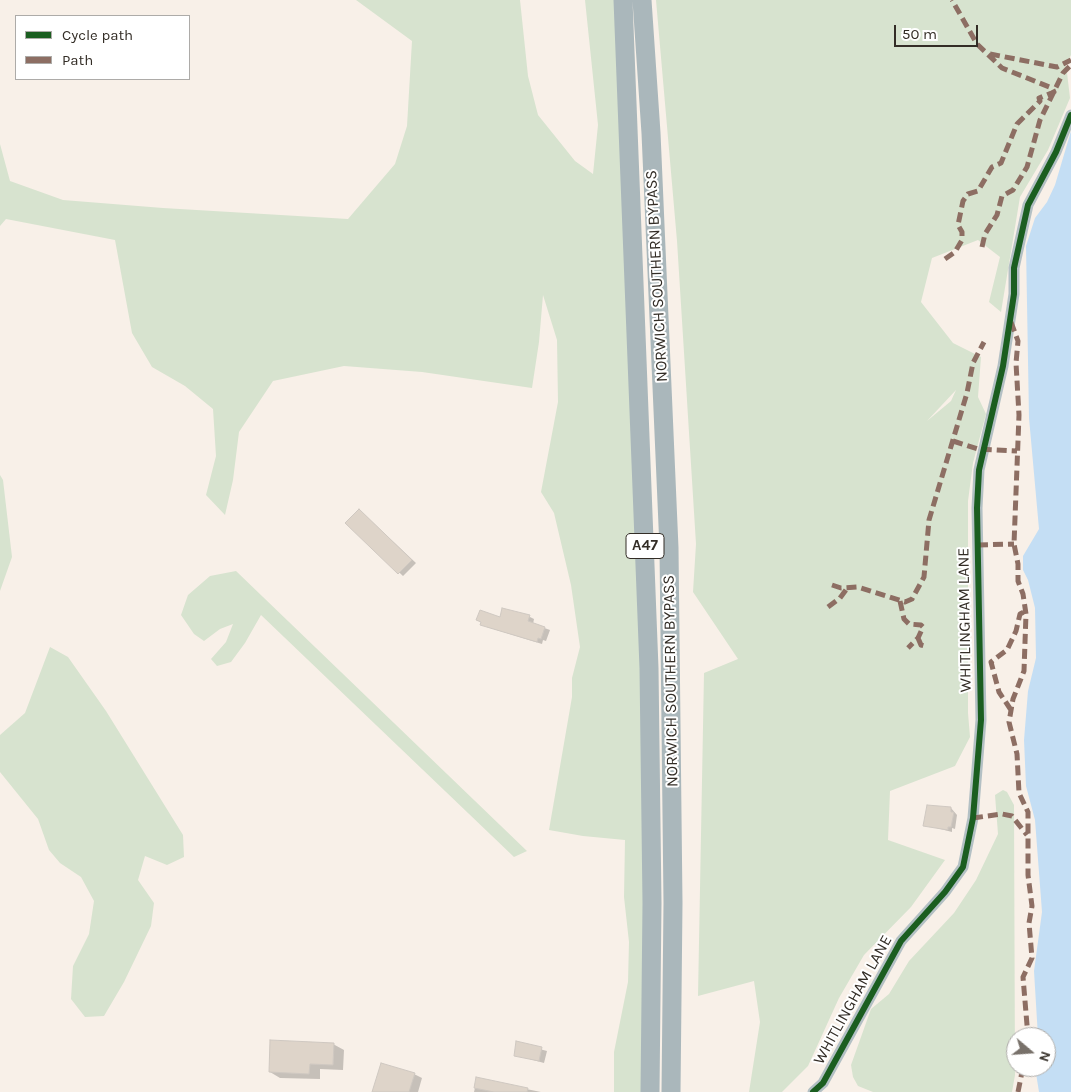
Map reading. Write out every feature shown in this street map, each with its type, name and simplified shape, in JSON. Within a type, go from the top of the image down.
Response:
[{"type":"highway","name":"NORWICH SOUTHERN BYPASS","points":[[623,0],[649,668],[652,903],[650,1092]]},
{"type":"highway","name":"NORWICH SOUTHERN BYPASS","points":[[642,0],[651,143],[669,548],[673,903],[671,1092]]},
{"type":"street","name":"WHITLINGHAM LANE","points":[[813,1092],[823,1083],[901,941],[945,892],[963,866],[973,818],[981,720],[977,508],[979,470],[1003,366],[1014,294],[1014,268],[1028,205],[1056,152],[1071,115]]},
{"type":"green space","points":[[356,0],[520,0],[528,76],[538,115],[575,161],[593,174],[598,125],[585,0],[616,0],[645,669],[646,1092],[614,1092],[614,1052],[628,982],[629,942],[624,897],[625,840],[583,836],[549,830],[572,697],[572,678],[580,647],[571,585],[554,513],[541,492],[558,402],[557,340],[543,295],[539,342],[532,388],[422,372],[344,366],[273,381],[239,432],[233,480],[225,515],[206,495],[216,456],[213,409],[185,386],[152,367],[132,333],[115,240],[6,219],[0,226],[0,144],[10,181],[63,200],[348,219],[395,164],[407,126],[412,41]]},
{"type":"green space","points":[[656,0],[1071,0],[1071,55],[1066,64],[1070,98],[1048,150],[1020,197],[1001,312],[989,302],[1000,257],[978,240],[932,258],[921,302],[953,343],[981,357],[978,397],[986,414],[973,463],[968,501],[968,713],[970,737],[955,766],[890,791],[888,840],[945,860],[911,907],[864,955],[839,998],[808,1066],[782,1092],[749,1092],[760,1022],[754,981],[698,996],[704,673],[738,659],[693,592],[696,544],[677,241]],"holes":[[[956,390],[951,401],[927,421]]]},
{"type":"green space","points":[[0,475],[3,480],[12,557],[0,591]]},
{"type":"green space","points":[[236,571],[527,851],[514,857],[261,615],[245,643],[231,662],[217,666],[211,659],[226,642],[233,624],[220,629],[204,641],[194,634],[181,615],[188,595],[210,576]]},
{"type":"green space","points":[[50,647],[68,657],[106,711],[183,835],[184,857],[167,865],[145,856],[138,880],[154,903],[151,926],[124,982],[104,1016],[85,1017],[71,999],[73,966],[89,934],[94,901],[81,877],[60,863],[49,850],[38,819],[0,772],[0,735],[25,713]]},
{"type":"green space","points":[[1003,790],[1007,792],[1014,805],[1015,1027],[1006,1027],[1006,1077],[1015,1077],[1012,1092],[873,1092],[858,1086],[853,1077],[851,1065],[871,1009],[889,994],[909,961],[954,913],[976,880],[998,834],[995,795]]},
{"type":"water","points":[[1071,131],[1071,1092],[1039,1092],[1037,1077],[1056,1077],[1056,1027],[1037,1027],[1034,971],[1042,912],[1035,820],[1026,786],[1024,740],[1028,691],[1036,658],[1035,608],[1028,580],[1023,570],[1023,556],[1039,529],[1029,418],[1026,246],[1035,218],[1047,202],[1055,185]]},
{"type":"building","points":[[359,509],[412,560],[398,574],[345,523]]},
{"type":"building","points":[[502,608],[530,615],[528,621],[545,627],[541,639],[538,638],[537,642],[480,625],[481,622],[476,620],[480,610],[500,617]]},
{"type":"building","points":[[927,805],[951,807],[951,812],[954,812],[951,827],[948,827],[948,830],[923,826]]},
{"type":"building","points":[[270,1040],[334,1043],[333,1065],[310,1064],[309,1074],[269,1072]]},
{"type":"building","points":[[516,1041],[542,1047],[539,1061],[514,1056]]},
{"type":"building","points":[[381,1063],[415,1073],[409,1092],[372,1092]]},
{"type":"building","points":[[476,1077],[528,1088],[527,1092],[494,1092],[474,1088]]},
{"type":"marked path","points":[[945,259],[955,252],[962,240],[962,232],[958,225],[963,201],[968,194],[978,191],[992,167],[1001,163],[1017,124],[1040,101],[1039,98],[1054,92],[1052,88],[1002,68],[977,44],[952,0]]},
{"type":"marked path","points":[[990,54],[1057,67],[1071,60]]},
{"type":"marked path","points":[[982,247],[985,234],[997,215],[1002,196],[1013,190],[1027,167],[1040,120],[1063,73],[1071,65]]},
{"type":"marked path","points":[[1011,322],[1018,341],[1016,363],[1019,415],[1014,544],[1018,564],[1018,581],[1023,594],[1026,614],[1024,671],[1013,699],[1009,722],[1017,754],[1019,793],[1028,812],[1028,875],[1032,906],[1029,923],[1032,958],[1023,977],[1027,1027]]},
{"type":"marked path","points":[[832,585],[841,588],[858,587],[905,602],[912,599],[924,577],[929,520],[967,393],[973,363],[984,342]]},
{"type":"marked path","points":[[953,441],[978,449],[1017,451]]},
{"type":"marked path","points":[[978,545],[1014,544]]},
{"type":"marked path","points":[[828,607],[840,598],[848,587]]},
{"type":"marked path","points":[[900,601],[904,619],[909,624],[921,625],[923,627],[918,638],[908,648]]},
{"type":"marked path","points":[[1011,710],[999,692],[991,662],[1007,650],[1016,631],[1020,614],[1026,611]]},
{"type":"marked path","points":[[918,638],[921,645],[928,647]]},
{"type":"marked path","points":[[973,818],[1002,814],[1012,816],[1027,835]]},
{"type":"marked path","points":[[1018,1092],[1021,1077]]},
{"type":"cycle path","points":[[813,1092],[823,1083],[901,941],[945,892],[963,867],[973,818],[981,720],[977,508],[979,470],[1003,366],[1014,294],[1014,268],[1028,205],[1056,152],[1071,115]]}]
